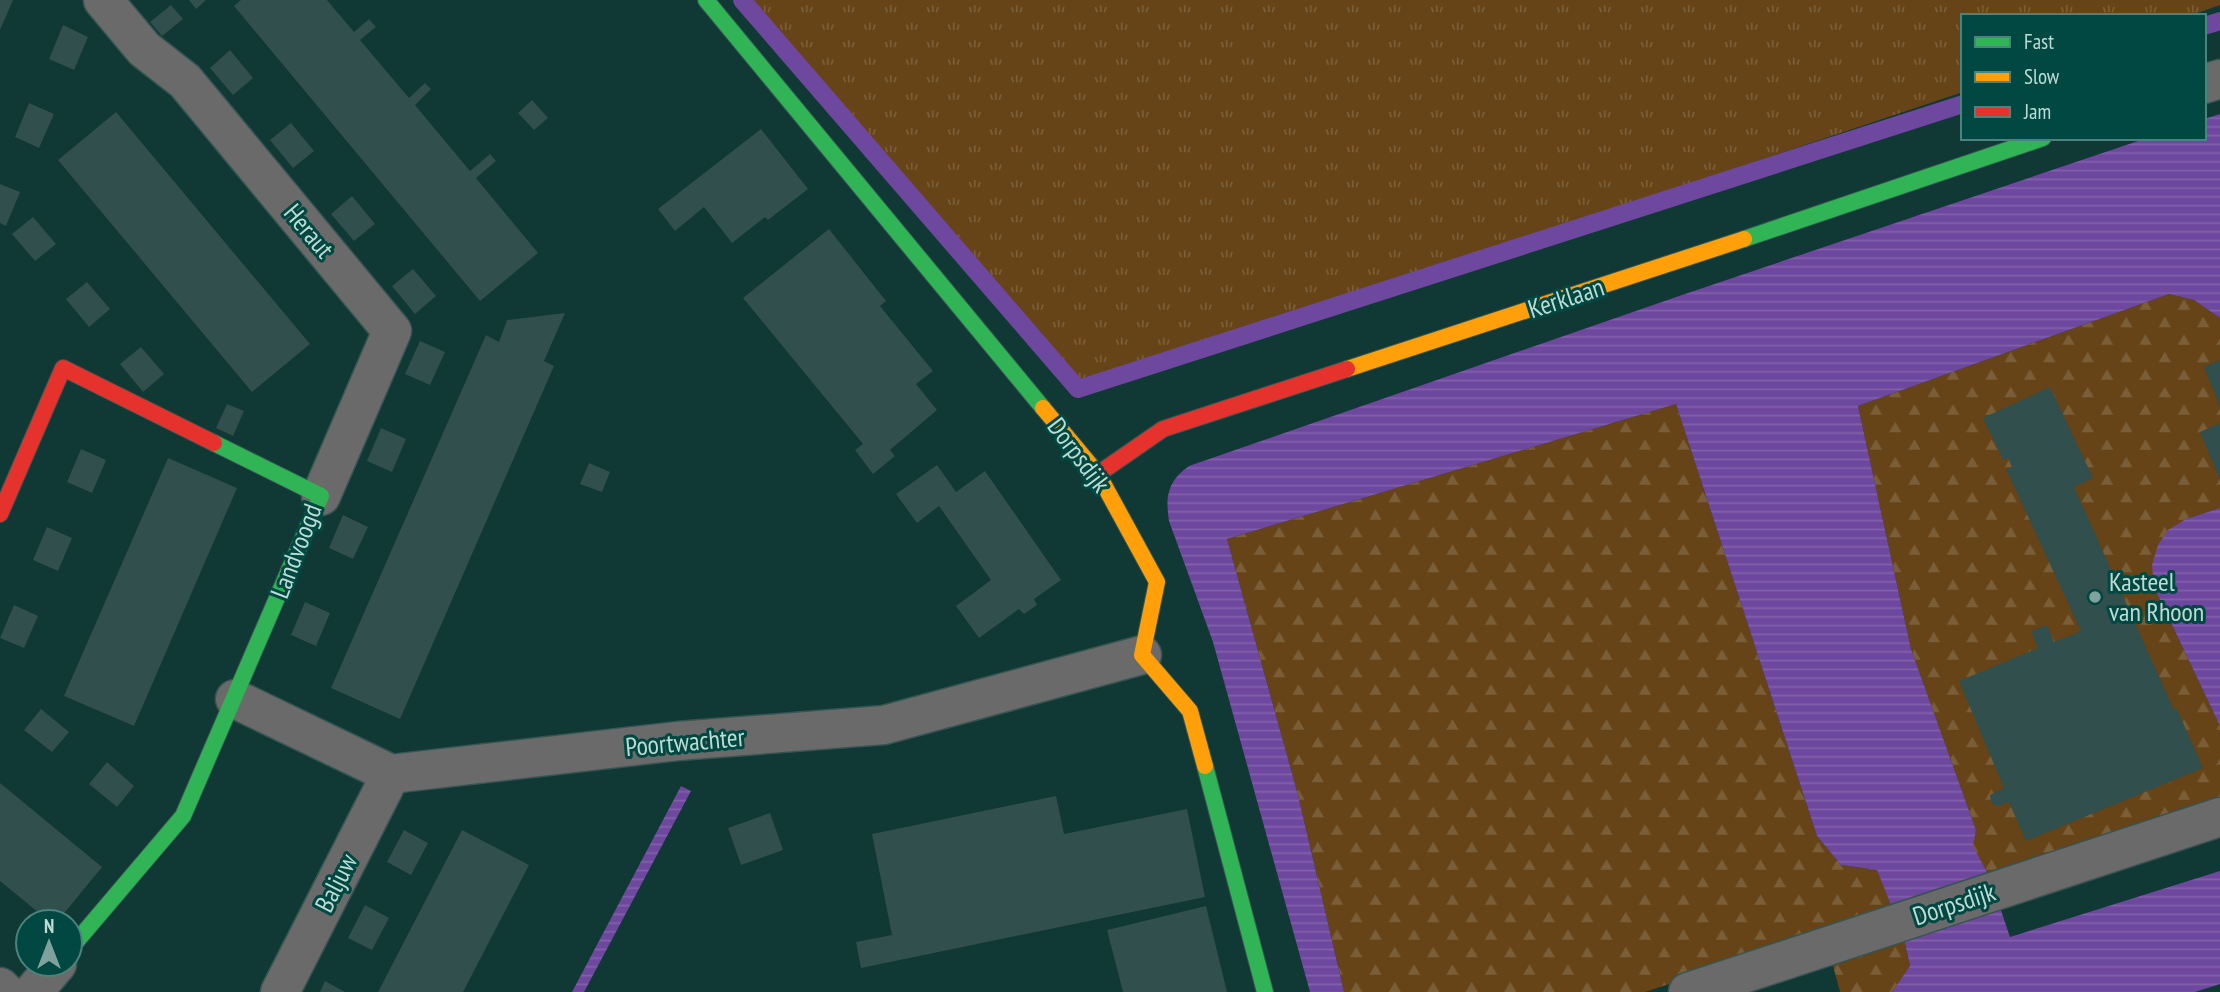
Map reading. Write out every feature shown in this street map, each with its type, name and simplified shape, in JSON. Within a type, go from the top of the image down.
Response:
[{"type":"street","name":"Heraut","points":[[103,0],[144,49],[185,81],[392,331],[320,496]]},
{"type":"street","name":"Dorpsdijk","points":[[706,0],[1098,474],[1157,582],[1142,655]]},
{"type":"street","name":"Kerklaan","points":[[1098,474],[1163,429],[1578,295],[2037,140]]},
{"type":"street","name":"Landvoogd","points":[[0,514],[63,368],[320,496],[183,816],[84,932]]},
{"type":"street","name":"Poortwachter","points":[[391,774],[678,741],[884,725],[1142,655]]},
{"type":"street","points":[[1142,655],[1190,711],[1265,992]]},
{"type":"street","points":[[235,699],[391,774]]},
{"type":"street","name":"Baljuw","points":[[280,992],[391,774]]},
{"type":"street","name":"Dorpsdijk","points":[[1688,992],[2220,817]]},
{"type":"street","points":[[33,992],[45,978]]},
{"type":"street","points":[[0,987],[5,992]]},
{"type":"green space","points":[[742,0],[2220,0],[2220,5],[2195,14],[1961,14],[1961,93],[1078,389]]},
{"type":"green space","points":[[2169,294],[2194,300],[2220,318],[2220,508],[2186,519],[2154,587],[2220,726],[2220,806],[1990,878],[1972,846],[1976,830],[1911,649],[1858,406]]},
{"type":"green space","points":[[1676,404],[1817,836],[1841,865],[1877,870],[1894,910],[1645,992],[1344,992],[1298,795],[1227,539]]},
{"type":"green space","points":[[1903,935],[1910,967],[1892,992],[1840,992],[1832,962]]},
{"type":"shaded area","points":[[2220,114],[2220,318],[2194,300],[2169,294],[1858,406],[1911,649],[1976,830],[1973,846],[1990,878],[2010,937],[2220,871],[2220,984],[2195,992],[1892,992],[1910,966],[1903,935],[1877,870],[1841,865],[1817,836],[1676,404],[1227,539],[1298,795],[1344,992],[1310,992],[1213,642],[1169,521],[1168,497],[1176,477],[1189,466],[2141,140],[2206,140],[2206,118]]},
{"type":"shaded area","points":[[2220,508],[2220,726],[2154,587],[2152,565],[2158,545],[2168,530],[2186,519]]},
{"type":"shaded area","points":[[681,786],[691,791],[584,992],[572,992]]},
{"type":"building","points":[[0,0],[13,0],[0,30]]},
{"type":"building","points":[[189,0],[206,0],[196,9]]},
{"type":"building","points":[[241,0],[327,0],[354,32],[369,19],[376,27],[360,40],[409,98],[425,83],[431,89],[415,105],[470,171],[490,154],[496,161],[476,178],[538,253],[480,301],[234,6]]},
{"type":"building","points":[[171,5],[183,19],[162,36],[150,22]]},
{"type":"building","points":[[63,25],[88,37],[74,70],[49,59]]},
{"type":"building","points":[[230,50],[253,78],[233,95],[210,68]]},
{"type":"building","points":[[532,100],[548,118],[534,130],[518,113]]},
{"type":"building","points":[[29,103],[54,114],[39,148],[15,137]]},
{"type":"building","points":[[116,112],[310,344],[252,392],[58,160]]},
{"type":"building","points":[[291,123],[314,151],[293,168],[270,140]]},
{"type":"building","points":[[761,129],[808,189],[768,220],[765,217],[732,243],[704,207],[675,231],[658,209]]},
{"type":"building","points":[[0,184],[20,192],[6,226],[0,223]]},
{"type":"building","points":[[352,196],[375,224],[354,241],[331,214]]},
{"type":"building","points":[[33,217],[56,244],[35,261],[12,234]]},
{"type":"building","points":[[829,229],[886,301],[880,306],[933,371],[916,384],[937,410],[890,450],[895,456],[873,474],[855,450],[863,444],[743,298]]},
{"type":"building","points":[[413,269],[436,296],[415,314],[392,286]]},
{"type":"building","points":[[87,282],[110,309],[89,327],[66,299]]},
{"type":"building","points":[[565,313],[544,361],[554,366],[400,719],[331,688],[486,335],[499,342],[507,320]]},
{"type":"building","points":[[420,341],[445,352],[430,385],[405,374]]},
{"type":"building","points":[[141,347],[164,374],[143,392],[120,364]]},
{"type":"building","points":[[2220,360],[2220,406],[2204,367]]},
{"type":"building","name":"Kasteel van Rhoon","points":[[2050,387],[2093,478],[2074,487],[2174,710],[2177,709],[2203,768],[2026,841],[2009,802],[1997,806],[1991,803],[1990,795],[2004,788],[1959,681],[2038,648],[2031,631],[2047,625],[2054,642],[2081,631],[2006,469],[2012,467],[2008,458],[2003,460],[1983,418]]},
{"type":"building","points":[[227,404],[244,411],[233,436],[216,428]]},
{"type":"building","points":[[2220,423],[2220,480],[2200,432]]},
{"type":"building","points":[[381,428],[406,439],[392,472],[367,461]]},
{"type":"building","points":[[81,449],[106,460],[92,493],[67,482]]},
{"type":"building","points":[[168,458],[237,488],[134,726],[64,696]]},
{"type":"building","points":[[589,463],[610,472],[602,492],[580,484]]},
{"type":"building","points":[[937,465],[956,492],[985,471],[1061,580],[1034,599],[1037,605],[1024,614],[1019,609],[979,638],[956,606],[991,580],[939,506],[917,523],[896,494]]},
{"type":"building","points":[[343,515],[368,527],[353,559],[329,548]]},
{"type":"building","points":[[47,527],[72,538],[58,571],[33,560]]},
{"type":"building","points":[[305,602],[330,613],[316,646],[291,635]]},
{"type":"building","points":[[14,605],[38,616],[24,648],[0,638]]},
{"type":"building","points":[[41,709],[69,732],[52,752],[24,730]]},
{"type":"building","points":[[107,762],[134,786],[117,807],[89,784]]},
{"type":"building","points":[[0,783],[102,867],[68,908],[33,908],[0,881]]},
{"type":"building","points":[[1056,796],[1064,834],[1187,809],[1205,897],[861,968],[856,942],[892,935],[872,834]]},
{"type":"building","points":[[770,813],[783,850],[741,865],[728,828]]},
{"type":"building","points":[[404,830],[428,843],[411,875],[387,862]]},
{"type":"building","points":[[462,830],[529,865],[463,992],[378,992]]},
{"type":"building","points":[[365,905],[389,918],[372,950],[348,938]]},
{"type":"building","points":[[1206,906],[1227,992],[1123,992],[1107,930]]},
{"type":"building","points":[[325,981],[345,992],[320,992]]},
{"type":"waterway","points":[[742,0],[1078,389],[1961,105]]},
{"type":"waterway","points":[[2206,25],[2220,21]]},
{"type":"traffic: fast","points":[[706,0],[1043,408]]},
{"type":"traffic: fast","points":[[1744,239],[2037,140]]},
{"type":"traffic: fast","points":[[84,933],[183,816],[321,496],[214,443]]},
{"type":"traffic: fast","points":[[1205,766],[1265,992]]},
{"type":"traffic: slow","points":[[1347,369],[1744,239]]},
{"type":"traffic: slow","points":[[1043,408],[1098,474],[1157,582],[1142,655],[1190,711],[1205,766]]},
{"type":"traffic: jam","points":[[0,514],[63,368],[214,443]]},
{"type":"traffic: jam","points":[[1098,474],[1163,429],[1347,369]]},
{"type":"place","name":"Kasteel van Rhoon","points":[[2095,597]]}]
